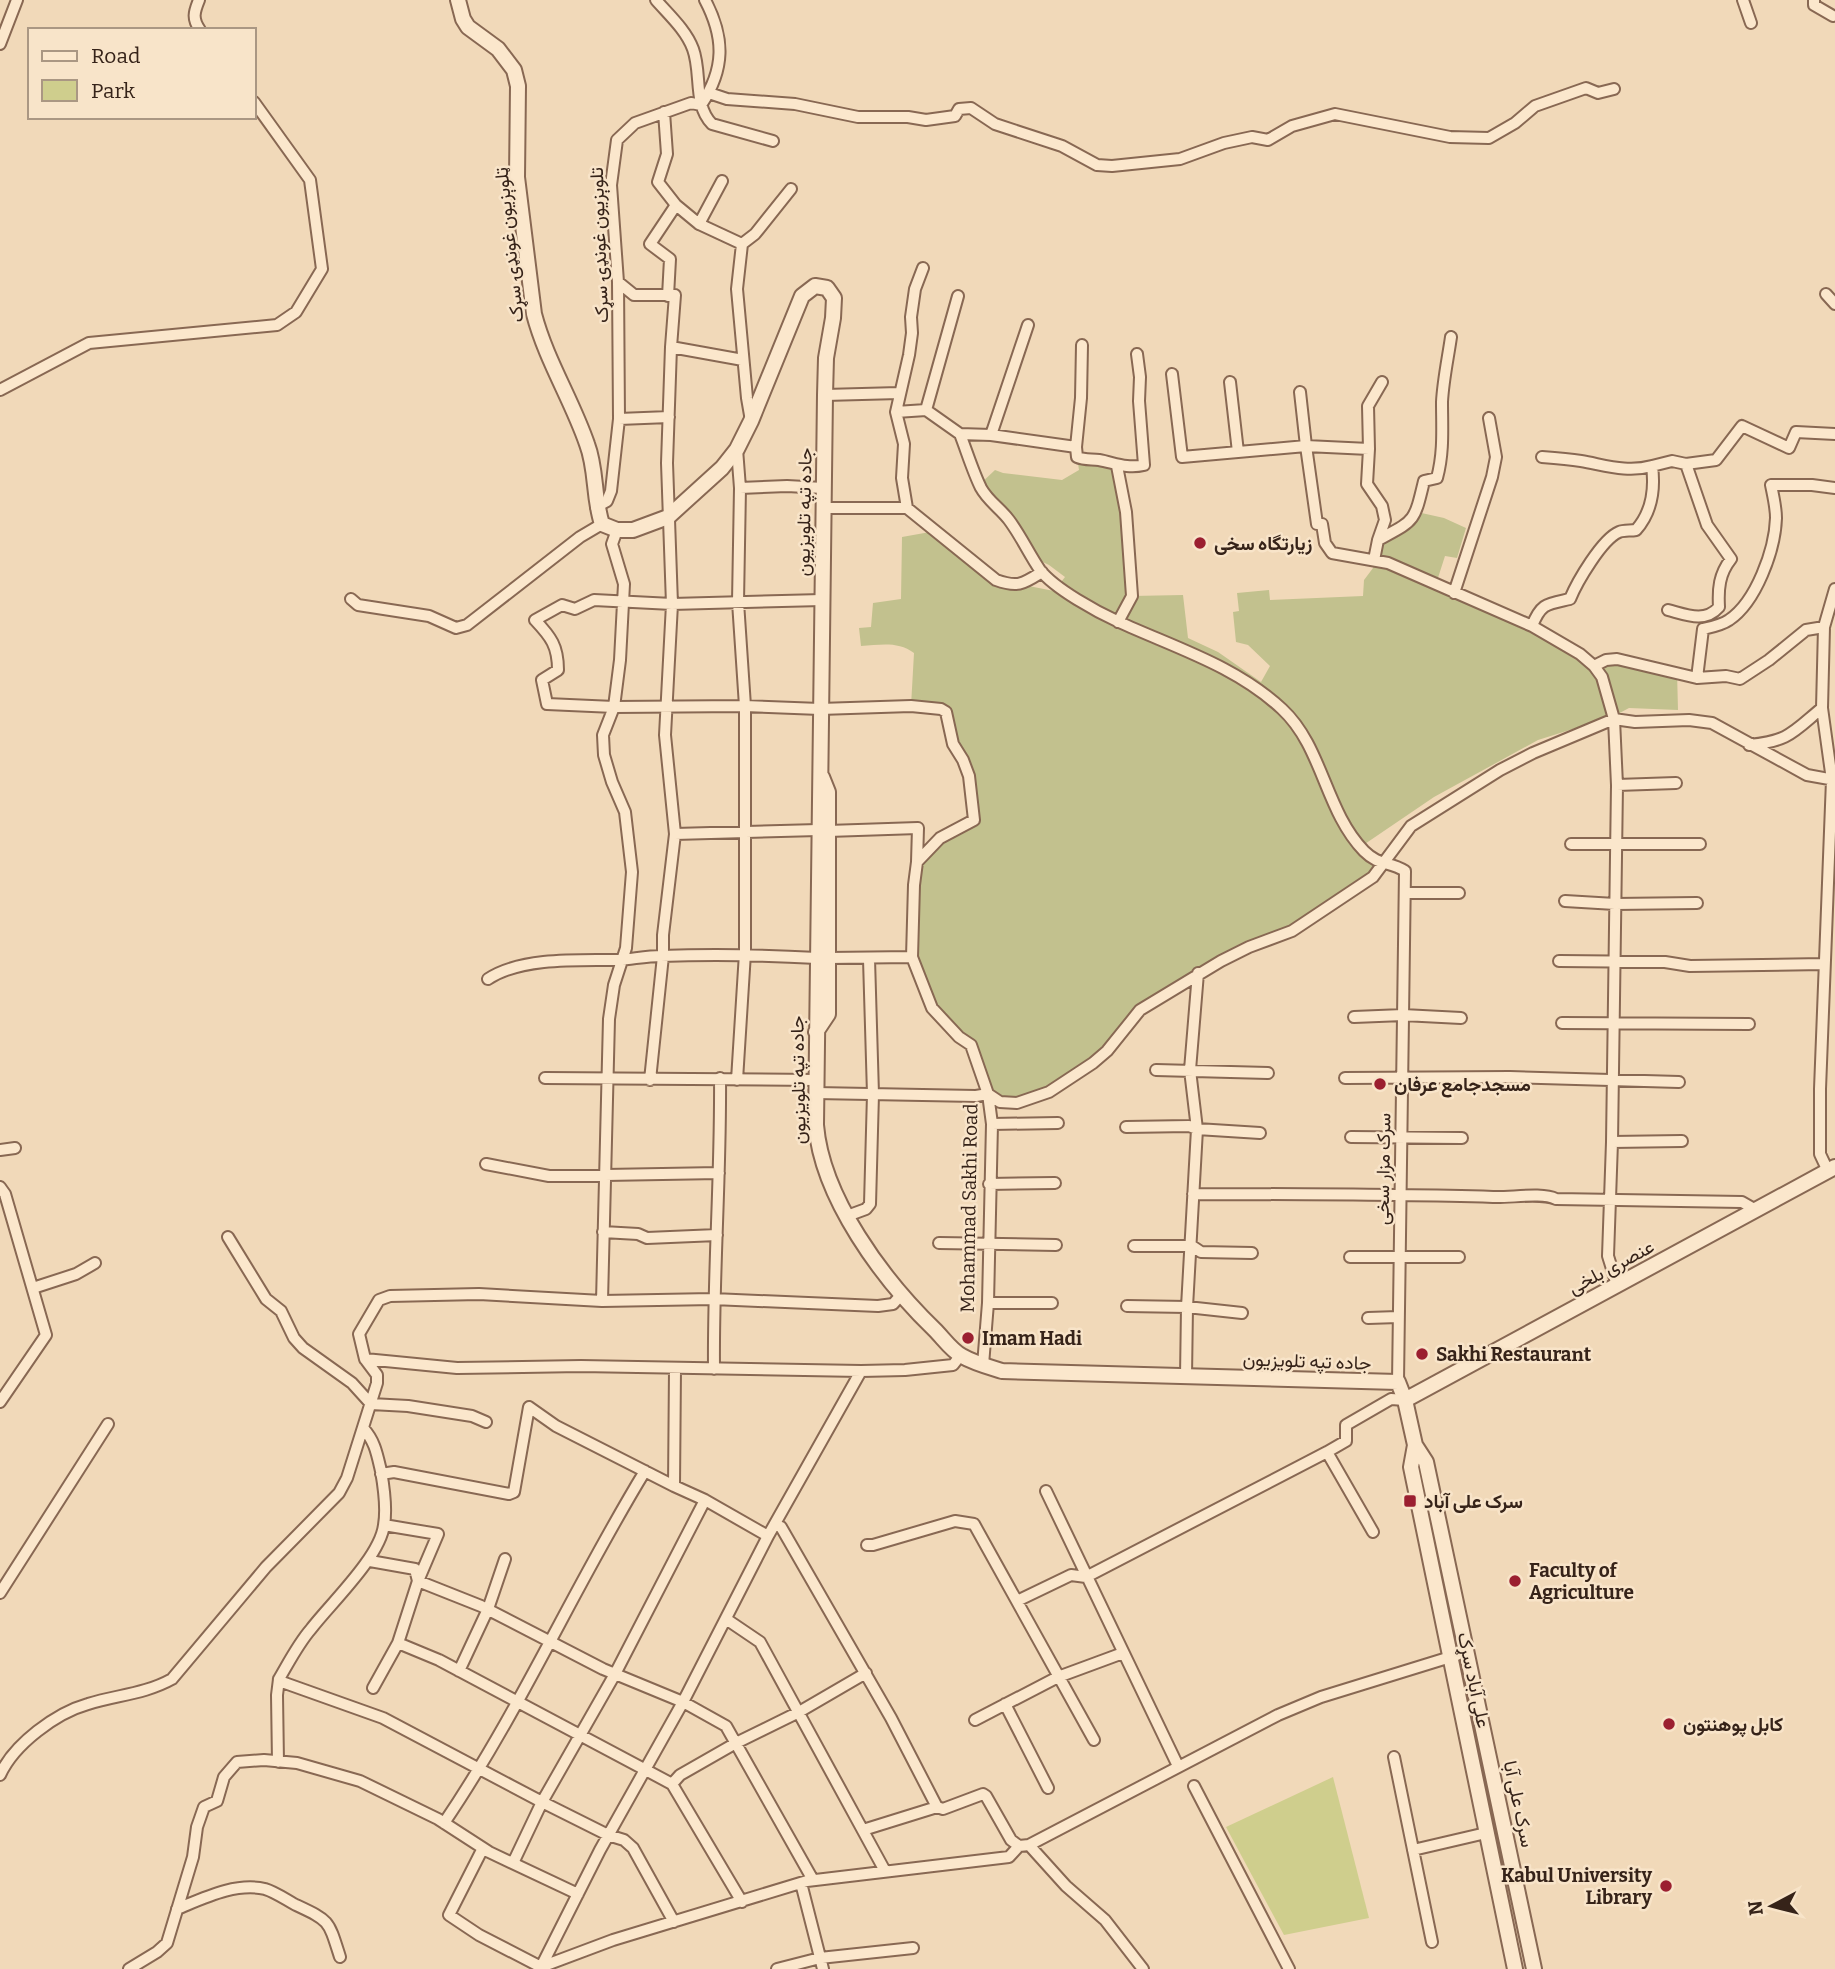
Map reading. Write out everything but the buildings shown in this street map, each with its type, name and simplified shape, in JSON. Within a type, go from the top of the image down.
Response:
[{"type":"street","points":[[0,44],[17,0]]},
{"type":"street","points":[[198,28],[194,22],[194,12],[199,0]]},
{"type":"street","name":"ټلوېزيون غونډۍ سړک","points":[[458,0],[468,27],[498,49],[514,70],[518,86],[517,177],[534,314],[539,335],[588,445],[594,466],[596,507],[602,524]]},
{"type":"street","points":[[656,0],[688,37],[694,50],[701,105],[712,124],[774,141]]},
{"type":"street","points":[[701,105],[709,93],[722,56],[719,37],[705,0]]},
{"type":"street","points":[[1743,0],[1751,23]]},
{"type":"street","points":[[1814,0],[1814,5],[1833,16]]},
{"type":"street","points":[[709,93],[727,99],[795,104],[858,117],[944,119],[955,116],[959,109],[971,108],[995,124],[1062,146],[1097,165],[1112,166],[1181,159],[1224,143],[1252,137],[1268,140],[1292,126],[1335,114],[1450,137],[1489,138],[1515,123],[1535,106],[1586,88],[1598,93],[1614,89]]},
{"type":"street","name":"تلوېزيون غونډۍ سړک","points":[[596,507],[607,501],[611,491],[619,419],[618,282],[611,185],[617,140],[635,123],[691,103],[701,105]]},
{"type":"street","points":[[0,390],[89,343],[277,325],[296,312],[322,269],[310,180],[256,105]]},
{"type":"street","points":[[664,112],[667,154],[658,183],[676,205],[699,224],[743,244]]},
{"type":"street","points":[[699,224],[722,181]]},
{"type":"street","points":[[351,599],[358,605],[429,616],[456,628],[467,625],[580,537],[602,524],[617,530],[632,530],[668,517],[722,468],[737,449],[751,421],[737,289],[743,244],[755,234],[791,189]]},
{"type":"street","points":[[668,296],[670,259],[650,244],[676,205]]},
{"type":"street","points":[[907,508],[902,478],[905,444],[896,412],[909,355],[915,289],[923,268]]},
{"type":"street","points":[[618,282],[634,295],[675,295],[667,463],[672,604],[665,735],[676,834],[663,935],[650,1080]]},
{"type":"street","name":"جاده تپه تلویزیون","points":[[751,421],[802,296],[815,286],[827,288],[834,298],[824,395],[819,769],[828,792],[823,831],[822,958],[828,1014],[816,1032],[818,1150],[826,1174],[847,1216],[878,1266],[901,1295],[960,1356],[1002,1371],[1398,1382]]},
{"type":"street","points":[[1826,294],[1835,304]]},
{"type":"street","points":[[926,410],[958,296]]},
{"type":"street","points":[[991,435],[1028,325]]},
{"type":"street","points":[[1378,540],[1408,524],[1416,513],[1424,481],[1437,478],[1444,434],[1442,401],[1451,337]]},
{"type":"street","points":[[1082,345],[1077,457],[1134,468],[1144,465],[1137,354]]},
{"type":"street","points":[[671,347],[743,360]]},
{"type":"street","points":[[1172,374],[1182,457],[1306,446],[1369,449]]},
{"type":"street","points":[[1230,382],[1238,452]]},
{"type":"street","points":[[1374,560],[1385,520],[1382,506],[1367,484],[1368,406],[1382,382]]},
{"type":"street","points":[[1300,392],[1317,524],[1321,524],[1325,543],[1332,553],[1388,563],[1532,626],[1580,654],[1602,677],[1614,719],[1617,785],[1608,1256],[1617,1285]]},
{"type":"street","points":[[824,395],[899,393]]},
{"type":"street","points":[[896,412],[926,410],[960,434],[982,490],[1009,520],[1042,572],[1056,585],[1118,622],[1210,661],[1244,680],[1284,711],[1307,743],[1340,818],[1363,850],[1381,864]]},
{"type":"street","points":[[619,419],[669,417]]},
{"type":"street","points":[[1454,593],[1496,457],[1489,418]]},
{"type":"street","points":[[1542,457],[1637,470],[1672,461],[1686,464],[1716,460],[1741,426],[1789,448],[1796,432],[1835,434]]},
{"type":"street","points":[[960,434],[991,435],[1076,447]]},
{"type":"street","points":[[737,449],[740,488],[738,602],[745,706],[746,953],[737,1080]]},
{"type":"street","points":[[1668,610],[1696,618],[1712,615],[1719,607],[1718,588],[1723,568],[1731,559],[1707,525],[1686,464]]},
{"type":"street","points":[[1118,466],[1126,512],[1132,596],[1118,622]]},
{"type":"street","points":[[1532,626],[1544,604],[1570,599],[1577,582],[1606,540],[1620,531],[1636,530],[1643,522],[1653,494],[1652,466]]},
{"type":"street","points":[[1697,678],[1703,629],[1727,622],[1742,610],[1758,585],[1771,546],[1776,518],[1771,485],[1835,488]]},
{"type":"street","points":[[740,488],[823,488]]},
{"type":"street","points":[[823,508],[907,508],[996,580],[1021,585],[1042,572]]},
{"type":"street","points":[[602,1301],[603,1175],[609,1018],[614,985],[626,948],[632,872],[625,812],[604,755],[603,735],[614,707],[623,601],[624,584],[612,544],[617,530]]},
{"type":"street","points":[[1832,1169],[1820,1154],[1834,780],[1822,708],[1824,628],[1835,589]]},
{"type":"street","points":[[821,600],[672,604],[594,600],[575,609],[562,605],[535,620],[552,639],[558,659],[558,670],[542,680],[547,704],[820,709],[911,706],[941,709],[946,712],[953,744],[969,776],[974,820],[940,838],[917,862]]},
{"type":"street","points":[[1594,666],[1606,660],[1617,659],[1697,678],[1740,679],[1769,660],[1806,629],[1824,628]]},
{"type":"street","points":[[1749,745],[1787,738],[1822,708]]},
{"type":"street","points":[[545,1078],[720,1078],[873,1094],[988,1094],[1000,1102],[1017,1104],[1049,1092],[1093,1063],[1107,1051],[1140,1010],[1198,973],[1249,947],[1292,931],[1373,877],[1411,826],[1500,770],[1614,719],[1635,722],[1689,720],[1712,723],[1807,775],[1834,780]]},
{"type":"street","points":[[1617,785],[1676,783]]},
{"type":"street","points":[[488,979],[499,972],[530,964],[663,956],[746,953],[822,958],[912,957],[918,828],[676,834]]},
{"type":"street","points":[[1571,844],[1700,844]]},
{"type":"street","name":"سرک مزار سخی","points":[[1381,864],[1394,864],[1405,871],[1398,1382]]},
{"type":"street","points":[[1405,893],[1459,893]]},
{"type":"street","points":[[1565,901],[1615,904],[1698,903]]},
{"type":"street","name":"Mohammad Sakhi Road","points":[[912,957],[932,1008],[959,1037],[971,1045],[988,1094],[992,1124],[988,1303],[982,1365]]},
{"type":"street","points":[[847,1216],[870,1205],[873,1094],[869,958]]},
{"type":"street","points":[[1559,961],[1665,962],[1690,966],[1828,961]]},
{"type":"street","points":[[1186,1376],[1197,1129],[1191,1070],[1198,973]]},
{"type":"street","points":[[1354,1017],[1403,1015],[1461,1018]]},
{"type":"street","points":[[1562,1023],[1749,1024]]},
{"type":"street","points":[[1156,1070],[1268,1073]]},
{"type":"street","points":[[714,1369],[713,1299],[720,1078]]},
{"type":"street","points":[[1345,1078],[1679,1082]]},
{"type":"street","points":[[992,1124],[1058,1122]]},
{"type":"street","points":[[1126,1127],[1189,1126],[1197,1129],[1260,1133]]},
{"type":"street","points":[[1351,1137],[1462,1138]]},
{"type":"street","points":[[1612,1142],[1682,1141]]},
{"type":"street","points":[[0,1150],[15,1148]]},
{"type":"street","points":[[486,1164],[549,1175],[719,1173]]},
{"type":"street","name":"عنصری بلخی","points":[[1405,1400],[1832,1169]]},
{"type":"street","points":[[989,1184],[1055,1183]]},
{"type":"street","points":[[0,1187],[5,1194],[46,1335],[0,1402]]},
{"type":"street","points":[[1193,1194],[1400,1194],[1506,1198],[1549,1196],[1556,1199],[1610,1201],[1742,1202],[1756,1210]]},
{"type":"street","points":[[603,1232],[638,1234],[647,1238],[717,1235]]},
{"type":"street","points":[[228,1237],[266,1299],[282,1311],[294,1338],[303,1348],[352,1383],[371,1404],[472,1416],[486,1422]]},
{"type":"street","points":[[939,1243],[1056,1245]]},
{"type":"street","points":[[1134,1246],[1192,1246],[1201,1252],[1252,1253]]},
{"type":"street","points":[[1350,1257],[1459,1257]]},
{"type":"street","points":[[33,1288],[76,1274],[95,1263]]},
{"type":"street","points":[[0,1775],[33,1732],[86,1704],[158,1687],[172,1679],[266,1567],[339,1493],[347,1478],[377,1383],[377,1375],[365,1359],[359,1334],[379,1300],[390,1296],[479,1294],[602,1301],[713,1299],[878,1306],[893,1304],[901,1295]]},
{"type":"street","points":[[988,1303],[1052,1303]]},
{"type":"street","points":[[1127,1306],[1187,1307],[1242,1312]]},
{"type":"street","points":[[1367,1318],[1398,1317]]},
{"type":"street","points":[[365,1359],[457,1368],[581,1366],[861,1371],[953,1365],[960,1356]]},
{"type":"street","points":[[674,1486],[675,1369]]},
{"type":"street","points":[[541,1968],[608,1835],[683,1702],[768,1536],[861,1371]]},
{"type":"street","name":"علی آباد سړک","points":[[1398,1382],[1415,1445],[1410,1467],[1514,1964]]},
{"type":"street","points":[[1017,1601],[1070,1575],[1086,1577],[1346,1441],[1346,1425],[1391,1399],[1405,1400]]},
{"type":"street","points":[[381,1474],[394,1472],[509,1494],[514,1492],[528,1407],[556,1426],[705,1500],[768,1536]]},
{"type":"street","points":[[2,1587],[108,1424]]},
{"type":"street","points":[[278,1762],[276,1695],[279,1679],[309,1631],[357,1572],[370,1561],[384,1525],[384,1486],[374,1441],[363,1428]]},
{"type":"street","name":"سرک علی آبا","points":[[1415,1445],[1426,1462],[1533,1962]]},
{"type":"street","points":[[1327,1452],[1373,1531]]},
{"type":"street","points":[[444,1823],[480,1770],[612,1525],[645,1471]]},
{"type":"street","points":[[1046,1491],[1178,1766]]},
{"type":"street","points":[[513,1863],[542,1802],[615,1674],[705,1500]]},
{"type":"street","points":[[867,1545],[955,1521],[974,1524],[1094,1740]]},
{"type":"street","points":[[373,1688],[398,1643],[418,1581],[438,1534],[384,1525]]},
{"type":"street","points":[[775,1525],[781,1527],[866,1673],[937,1807]]},
{"type":"street","points":[[458,1671],[488,1609],[505,1559]]},
{"type":"street","points":[[370,1561],[415,1569],[418,1581]]},
{"type":"street","points":[[418,1581],[488,1609],[615,1674],[683,1702],[726,1726],[813,1880]]},
{"type":"street","points":[[726,1619],[760,1642],[885,1871]]},
{"type":"street","points":[[398,1643],[517,1701],[672,1784],[742,1902]]},
{"type":"street","points":[[483,1848],[449,1915],[479,1935],[541,1968],[612,1940],[813,1880],[1009,1857],[1024,1845],[1278,1716],[1321,1697],[1466,1651]]},
{"type":"street","points":[[975,1720],[1058,1677],[1123,1653]]},
{"type":"street","points":[[672,1784],[680,1776],[736,1743],[799,1712],[866,1673]]},
{"type":"street","points":[[279,1679],[383,1718],[542,1802],[608,1835],[624,1840],[633,1848],[674,1922]]},
{"type":"street","points":[[1005,1704],[1048,1788]]},
{"type":"street","points":[[1394,1757],[1432,1942]]},
{"type":"street","points":[[128,1969],[157,1952],[167,1942],[193,1857],[197,1827],[204,1807],[217,1801],[224,1777],[237,1762],[278,1762],[325,1769],[360,1781],[444,1823],[483,1848],[578,1894]]},
{"type":"street","points":[[1194,1786],[1289,1969]]},
{"type":"street","points":[[863,1830],[937,1807],[943,1809],[983,1794],[1010,1840],[1024,1845],[1105,1920],[1143,1969]]},
{"type":"street","points":[[1413,1850],[1486,1833]]},
{"type":"street","points":[[801,1883],[822,1963]]},
{"type":"street","points":[[177,1909],[225,1891],[266,1889],[324,1919],[331,1929],[340,1957]]},
{"type":"street","points":[[777,1969],[913,1948]]},
{"type":"street","points":[[1514,1964],[1533,1962]]},
{"type":"green space","points":[[1333,1777],[1369,1918],[1284,1935],[1226,1827]]},
{"type":"shaded area","points":[[1077,457],[1117,466],[1132,596],[1183,595],[1188,638],[1218,652],[1261,682],[1270,666],[1248,645],[1236,642],[1233,612],[1239,611],[1237,593],[1269,590],[1270,600],[1363,596],[1364,580],[1373,568],[1379,538],[1417,512],[1444,518],[1466,528],[1457,558],[1445,556],[1436,584],[1577,650],[1593,672],[1612,663],[1677,671],[1678,710],[1629,708],[1614,716],[1538,740],[1434,797],[1356,850],[1367,862],[1381,864],[1373,877],[1292,931],[1249,947],[1140,1010],[1093,1063],[1017,1103],[988,1094],[971,1045],[932,1008],[912,957],[914,885],[924,854],[974,820],[969,776],[946,712],[911,706],[914,653],[895,645],[861,646],[859,628],[871,627],[873,603],[901,599],[902,537],[930,532],[989,578],[1054,591],[1065,577],[1049,565],[1028,555],[978,486],[995,470],[1062,480],[1079,470]]},
{"type":"place","name":"زیارتگاه سخی","points":[[1200,543]]},
{"type":"place","name":"مسجدجامع عرفان","points":[[1380,1084]]},
{"type":"place","name":"Imam Hadi","points":[[968,1338]]},
{"type":"place","name":"Sakhi Restaurant","points":[[1422,1354]]},
{"type":"place","name":"سرک علی آباد","points":[[1410,1501]]},
{"type":"place","name":"Faculty of Agriculture","points":[[1515,1581]]},
{"type":"place","name":"کابل پوهنتون","points":[[1669,1724]]},
{"type":"place","name":"Kabul University Library","points":[[1666,1886]]}]
